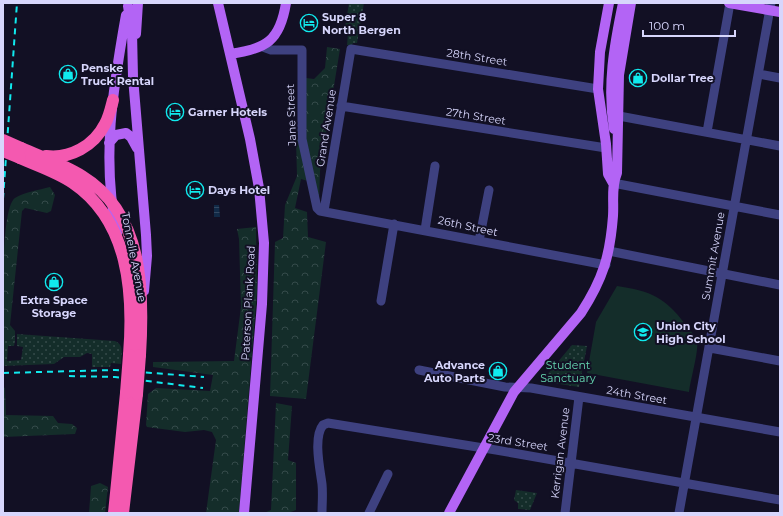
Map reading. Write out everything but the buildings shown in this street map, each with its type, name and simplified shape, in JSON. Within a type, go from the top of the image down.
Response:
[{"type":"highway","points":[[3,151],[58,157],[83,149],[96,139],[103,129],[113,100]]},
{"type":"highway","points":[[3,140],[63,177],[81,190],[103,213],[118,240]]},
{"type":"highway","points":[[24,153],[82,176],[111,200],[127,229],[135,251],[140,272],[142,316]]},
{"type":"highway","name":"Tonnelle Avenue","points":[[118,240],[126,272],[131,305],[134,355],[132,394],[122,486],[122,513]]},
{"type":"highway","name":"Tonnelle Avenue","points":[[134,355],[142,316]]},
{"type":"highway","name":"Tonnelle Avenue","points":[[114,513],[122,486]]},
{"type":"main road","points":[[132,56],[137,33],[138,3]]},
{"type":"main road","name":"Paterson Plank Road","points":[[218,3],[260,188],[264,243],[262,304],[244,513]]},
{"type":"main road","points":[[230,54],[250,51],[262,47],[272,39],[280,26],[286,3]]},
{"type":"main road","points":[[606,146],[598,88],[600,58],[609,3]]},
{"type":"main road","points":[[613,183],[608,174],[606,146],[605,71],[616,3]]},
{"type":"main road","points":[[617,149],[612,115],[610,82],[623,3]]},
{"type":"main road","points":[[449,513],[517,388],[581,313],[590,299],[606,265],[613,215],[613,183],[617,173],[620,65],[631,3]]},
{"type":"main road","points":[[729,3],[773,8]]},
{"type":"main road","name":"Tonnelle Avenue","points":[[128,4],[147,252],[142,316]]},
{"type":"main road","name":"Tonnelle Avenue","points":[[118,240],[108,171],[109,143],[113,100],[128,4]]},
{"type":"main road","points":[[109,143],[116,134],[126,133],[131,137],[139,152]]},
{"type":"street","points":[[707,132],[729,3]]},
{"type":"street","name":"Summit Avenue","points":[[679,513],[759,74],[773,8]]},
{"type":"street","name":"Jane Street","points":[[262,47],[271,50],[302,50],[302,139],[317,208],[320,211],[324,211]]},
{"type":"street","name":"28th Street","points":[[351,49],[598,88]]},
{"type":"street","name":"Grand Avenue","points":[[324,211],[351,49]]},
{"type":"street","points":[[759,74],[780,78]]},
{"type":"street","name":"27th Street","points":[[341,106],[606,146]]},
{"type":"street","points":[[619,116],[780,146]]},
{"type":"street","points":[[425,230],[436,166]]},
{"type":"street","points":[[613,183],[780,215]]},
{"type":"street","points":[[479,241],[489,190]]},
{"type":"street","name":"26th Street","points":[[324,211],[606,265]]},
{"type":"street","points":[[381,301],[394,224]]},
{"type":"street","points":[[609,251],[780,285]]},
{"type":"street","points":[[710,348],[780,361]]},
{"type":"street","name":"24th Street","points":[[419,370],[517,388],[531,388],[780,432]]},
{"type":"street","name":"Kerrigan Avenue","points":[[565,513],[579,397]]},
{"type":"street","name":"23rd Street","points":[[322,513],[322,485],[318,464],[319,433],[323,425],[328,423],[337,423],[780,500]]},
{"type":"street","points":[[369,513],[388,474]]},
{"type":"green space","points":[[349,3],[364,3],[357,43],[353,43],[352,45],[347,45],[348,34],[345,27]]},
{"type":"green space","points":[[327,47],[340,49],[320,171],[319,204],[308,181],[301,179],[295,208],[307,212],[308,237],[326,242],[306,399],[270,396],[275,242],[283,238],[285,205],[297,176],[296,140],[306,78],[314,79],[325,68]]},
{"type":"green space","points":[[50,187],[55,195],[51,211],[47,213],[25,208],[22,211],[10,325],[15,331],[15,341],[3,340],[3,264],[10,206],[15,198],[19,196]]},
{"type":"green space","points":[[256,227],[257,291],[239,513],[206,513],[216,440],[212,432],[204,430],[185,432],[147,427],[146,425],[148,394],[156,388],[210,391],[213,375],[153,367],[153,362],[234,361],[241,307],[239,239],[237,229]]},
{"type":"green space","points":[[617,286],[639,290],[663,301],[671,307],[694,335],[697,342],[696,359],[689,392],[587,373],[596,322]]},
{"type":"green space","points":[[17,334],[115,341],[121,348],[121,364],[111,363],[110,367],[92,367],[92,354],[87,353],[80,357],[64,357],[54,364],[3,366],[3,340],[15,341],[14,346],[8,346],[7,361],[21,360],[23,347],[17,346]]},
{"type":"green space","name":"Student Sanctuary","points":[[572,345],[587,346],[579,387],[546,382],[546,376]]},
{"type":"green space","points":[[3,387],[5,388],[6,415],[53,416],[58,423],[72,424],[77,428],[75,434],[3,437]]},
{"type":"green space","points":[[276,403],[292,406],[288,460],[296,463],[296,510],[288,513],[264,513],[271,510]]},
{"type":"green space","points":[[100,483],[108,487],[105,513],[89,513],[91,486]]},
{"type":"green space","points":[[516,490],[537,493],[530,510],[518,509],[518,503],[514,500]]},
{"type":"water","points":[[214,205],[219,205],[220,217],[214,217]]},
{"type":"railway","points":[[3,199],[17,3]]},
{"type":"railway","points":[[3,373],[115,370],[204,377]]},
{"type":"railway","points":[[69,376],[115,377],[203,388]]},
{"type":"place","name":"Super 8 North Bergen","points":[[309,23]]},
{"type":"place","name":"Penske Truck Rental","points":[[68,74]]},
{"type":"place","name":"Dollar Tree","points":[[638,78]]},
{"type":"place","name":"Garner Hotels","points":[[175,112]]},
{"type":"place","name":"Days Hotel","points":[[195,190]]},
{"type":"place","name":"Extra Space Storage","points":[[54,282]]},
{"type":"place","name":"Union City High School","points":[[643,332]]},
{"type":"place","name":"Advance Auto Parts","points":[[498,371]]}]
